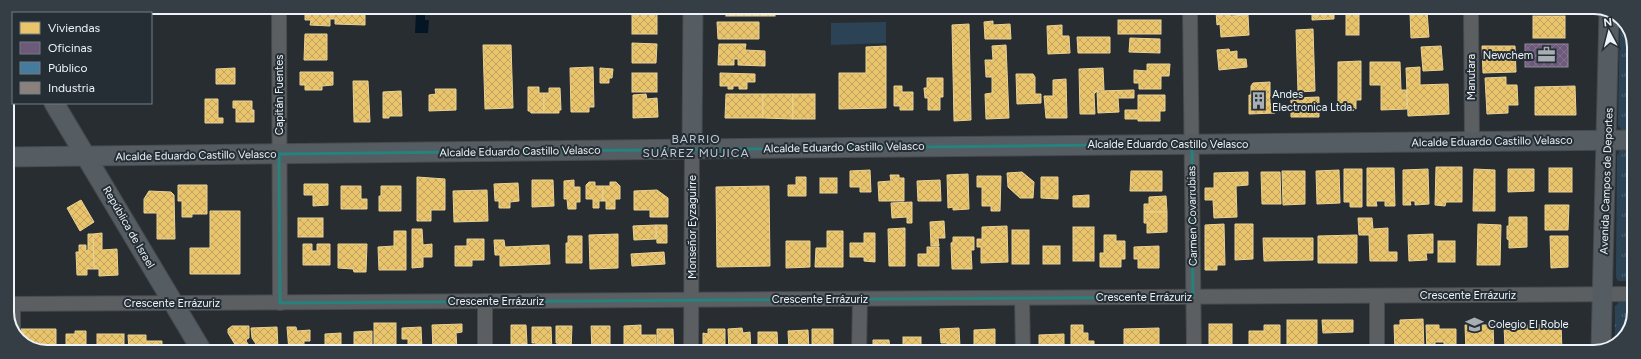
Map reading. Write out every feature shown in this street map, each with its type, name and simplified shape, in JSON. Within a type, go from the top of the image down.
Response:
[{"type":"main road","name":"Monseñor Eyzaguirre","points":[[692,148],[693,14]]},
{"type":"main road","name":"Avenida Campos de Deportes","points":[[1601,344],[1610,18]]},
{"type":"main road","name":"República de Israel","points":[[55,104],[198,345]]},
{"type":"main road","name":"Alcalde Eduardo Castillo Velasco","points":[[14,157],[692,148],[1627,140]]},
{"type":"street","name":"Capitán Fuentes","points":[[279,14],[280,302]]},
{"type":"street","name":"Carmen Covarrubias","points":[[1190,14],[1194,345]]},
{"type":"street","name":"Manutara","points":[[1471,14],[1472,142]]},
{"type":"street","name":"Monseñor Eyzaguirre","points":[[691,345],[692,148]]},
{"type":"street","name":"Crescente Errázuriz","points":[[14,304],[1627,294]]},
{"type":"street","points":[[1377,296],[1377,345]]},
{"type":"street","points":[[1022,298],[1022,345]]},
{"type":"street","points":[[859,345],[860,299]]},
{"type":"street","points":[[485,345],[486,301]]},
{"type":"highlighted area","points":[[1192,144],[1193,297],[280,303],[279,154]]},
{"type":"green space","points":[[886,22],[886,43],[831,45],[831,23]]},
{"type":"green space","points":[[1620,27],[1626,39],[1627,45],[1627,130],[1622,130],[1618,126]]},
{"type":"green space","points":[[1620,150],[1627,151],[1627,281],[1618,281],[1616,277],[1617,156]]},
{"type":"green space","points":[[1619,302],[1627,302],[1627,312],[1623,328],[1615,337],[1615,307]]},
{"type":"shaded area","points":[[416,14],[425,14],[425,20],[429,20],[428,33],[415,33]]},
{"type":"building: Viviendas","points":[[305,14],[365,14],[365,25],[335,24],[335,19],[330,19],[330,26],[310,25],[311,20],[305,20]]},
{"type":"building: Viviendas","points":[[632,14],[657,14],[657,34],[632,34]]},
{"type":"building: Viviendas","points":[[726,14],[775,14],[775,16],[726,16]]},
{"type":"building: Viviendas","points":[[1216,14],[1230,14],[1230,16],[1248,15],[1249,35],[1221,37],[1220,24],[1217,25]]},
{"type":"building: Viviendas","points":[[1312,14],[1334,14],[1334,19],[1312,20]]},
{"type":"building: Viviendas","points":[[1346,14],[1359,14],[1359,35],[1346,35]]},
{"type":"building: Viviendas","points":[[1410,14],[1427,14],[1429,37],[1411,38]]},
{"type":"building: Viviendas","points":[[1533,16],[1565,16],[1565,38],[1533,38]]},
{"type":"building: Viviendas","points":[[1118,20],[1161,20],[1161,34],[1118,34]]},
{"type":"building: Viviendas","points":[[993,21],[993,25],[1010,24],[1011,39],[985,39],[984,22]]},
{"type":"building: Viviendas","points":[[717,22],[759,22],[759,39],[718,39]]},
{"type":"building: Viviendas","points":[[969,24],[971,120],[954,121],[952,25]]},
{"type":"building: Viviendas","points":[[1062,25],[1062,36],[1069,36],[1070,53],[1048,54],[1047,26]]},
{"type":"building: Viviendas","points":[[1313,29],[1315,91],[1298,92],[1296,30]]},
{"type":"building: Viviendas","points":[[305,34],[327,34],[327,60],[304,60]]},
{"type":"building: Viviendas","points":[[1077,37],[1110,37],[1110,53],[1078,53]]},
{"type":"building: Viviendas","points":[[1130,38],[1160,39],[1160,53],[1129,52]]},
{"type":"building: Viviendas","points":[[632,43],[657,44],[656,63],[632,63]]},
{"type":"building: Viviendas","points":[[719,44],[746,44],[745,50],[765,51],[765,66],[738,65],[738,59],[734,59],[734,65],[718,65]]},
{"type":"building: Viviendas","points":[[483,45],[511,45],[513,108],[485,109]]},
{"type":"building: Viviendas","points":[[1006,45],[1009,118],[986,119],[985,94],[992,93],[992,77],[986,77],[985,60],[993,60],[992,46]]},
{"type":"building: Viviendas","points":[[886,46],[886,108],[839,109],[839,73],[866,73],[866,47]]},
{"type":"building: Viviendas","points":[[1441,46],[1443,70],[1423,71],[1421,47]]},
{"type":"building: Viviendas","points":[[1482,46],[1515,46],[1516,72],[1483,73]]},
{"type":"building: Viviendas","points":[[1229,49],[1230,52],[1237,51],[1237,59],[1246,59],[1247,67],[1219,70],[1217,50]]},
{"type":"building: Viviendas","points":[[1361,61],[1361,100],[1356,100],[1356,109],[1338,110],[1338,62]]},
{"type":"building: Viviendas","points":[[1370,62],[1400,62],[1401,90],[1407,90],[1407,109],[1381,110],[1381,85],[1370,85]]},
{"type":"building: Viviendas","points":[[1147,64],[1170,64],[1169,76],[1161,76],[1161,89],[1139,89],[1139,83],[1134,83],[1134,70],[1147,71]]},
{"type":"building: Viviendas","points":[[593,67],[594,107],[589,107],[589,112],[571,112],[570,68]]},
{"type":"building: Viviendas","points":[[1420,67],[1420,85],[1448,84],[1449,114],[1408,116],[1406,68]]},
{"type":"building: Viviendas","points":[[235,68],[235,84],[216,84],[216,69]]},
{"type":"building: Viviendas","points":[[600,68],[613,69],[612,78],[609,78],[609,83],[600,83]]},
{"type":"building: Viviendas","points":[[1103,68],[1104,90],[1098,90],[1094,94],[1095,114],[1080,114],[1079,69]]},
{"type":"building: Viviendas","points":[[300,72],[333,72],[333,85],[322,86],[322,90],[305,90],[305,85],[300,85]]},
{"type":"building: Viviendas","points":[[632,73],[657,73],[657,92],[632,92]]},
{"type":"building: Viviendas","points":[[720,73],[755,74],[755,82],[747,82],[747,89],[739,89],[739,86],[733,86],[733,89],[728,89],[728,86],[720,86]]},
{"type":"building: Viviendas","points":[[1016,74],[1033,74],[1035,77],[1035,94],[1041,94],[1041,103],[1017,104]]},
{"type":"building: Viviendas","points":[[1506,77],[1506,85],[1517,85],[1518,105],[1508,105],[1508,113],[1487,114],[1485,78]]},
{"type":"building: Viviendas","points":[[927,78],[943,78],[943,97],[940,97],[940,110],[928,110],[928,98],[925,98],[924,88],[927,88]]},
{"type":"building: Viviendas","points":[[1066,79],[1067,118],[1046,118],[1044,96],[1053,96],[1053,80]]},
{"type":"building: Viviendas","points":[[353,81],[368,81],[370,122],[354,122]]},
{"type":"building: Viviendas","name":"Andes Electronica Ltda.","points":[[1270,82],[1270,104],[1275,104],[1275,113],[1249,114],[1249,95],[1251,95],[1251,86],[1253,83]]},
{"type":"building: Viviendas","points":[[894,86],[902,86],[902,92],[913,92],[913,110],[900,110],[900,106],[894,106]]},
{"type":"building: Viviendas","points":[[1575,86],[1576,115],[1535,115],[1535,87]]},
{"type":"building: Viviendas","points":[[528,87],[539,87],[539,93],[544,93],[544,113],[531,113],[528,111]]},
{"type":"building: Viviendas","points":[[549,88],[560,88],[561,110],[559,110],[559,113],[544,113],[544,93],[549,93]]},
{"type":"building: Viviendas","points":[[435,89],[456,89],[456,110],[429,111],[429,95],[436,94]]},
{"type":"building: Viviendas","points":[[1134,90],[1134,98],[1118,98],[1119,112],[1098,113],[1097,91]]},
{"type":"building: Viviendas","points":[[401,91],[402,116],[389,116],[389,118],[383,118],[383,92]]},
{"type":"building: Viviendas","points":[[646,94],[647,99],[657,98],[658,117],[633,118],[633,95]]},
{"type":"building: Viviendas","points":[[726,94],[763,94],[763,118],[725,118]]},
{"type":"building: Viviendas","points":[[763,94],[793,94],[793,119],[763,118]]},
{"type":"building: Viviendas","points":[[793,94],[815,94],[815,119],[793,119]]},
{"type":"building: Viviendas","points":[[1138,95],[1165,95],[1165,111],[1160,111],[1160,121],[1138,121],[1138,119],[1125,119],[1125,110],[1138,110]]},
{"type":"building: Viviendas","points":[[1319,97],[1319,117],[1291,117],[1291,98]]},
{"type":"building: Viviendas","points":[[205,99],[218,99],[218,118],[223,118],[223,123],[205,123]]},
{"type":"building: Viviendas","points":[[233,101],[252,101],[254,122],[236,122],[236,108],[233,108]]},
{"type":"building: Viviendas","points":[[1436,167],[1462,167],[1462,202],[1446,202],[1445,206],[1435,205]]},
{"type":"building: Viviendas","points":[[1367,168],[1394,168],[1395,206],[1385,206],[1385,201],[1376,201],[1377,206],[1367,206]]},
{"type":"building: Viviendas","points":[[1549,168],[1572,168],[1572,192],[1549,192]]},
{"type":"building: Viviendas","points":[[1344,169],[1362,169],[1362,207],[1350,207],[1350,202],[1344,202]]},
{"type":"building: Viviendas","points":[[1428,169],[1429,204],[1415,205],[1415,201],[1410,201],[1411,205],[1403,205],[1403,170]]},
{"type":"building: Viviendas","points":[[1474,169],[1495,170],[1495,211],[1473,211]]},
{"type":"building: Viviendas","points":[[1508,169],[1534,169],[1534,191],[1508,192]]},
{"type":"building: Viviendas","points":[[870,170],[871,192],[860,192],[860,187],[850,187],[850,171]]},
{"type":"building: Viviendas","points":[[1339,170],[1340,203],[1317,204],[1316,171]]},
{"type":"building: Viviendas","points":[[1131,171],[1162,171],[1162,191],[1130,191]]},
{"type":"building: Viviendas","points":[[1282,171],[1305,171],[1305,204],[1283,205]]},
{"type":"building: Viviendas","points":[[1022,172],[1034,182],[1033,198],[1020,198],[1008,187],[1007,173]]},
{"type":"building: Viviendas","points":[[1248,172],[1248,185],[1236,186],[1237,217],[1214,218],[1213,200],[1205,200],[1205,188],[1214,188],[1214,173]]},
{"type":"building: Viviendas","points":[[1261,172],[1280,172],[1281,204],[1262,204]]},
{"type":"building: Viviendas","points":[[968,174],[969,209],[953,210],[953,207],[948,208],[947,175]]},
{"type":"building: Viviendas","points":[[890,175],[899,175],[899,178],[904,178],[904,201],[879,201],[878,182],[891,181]]},
{"type":"building: Viviendas","points":[[977,176],[1001,176],[1000,211],[991,211],[991,206],[982,206],[982,187],[977,187]]},
{"type":"building: Viviendas","points":[[417,177],[445,179],[445,210],[431,210],[431,221],[417,221]]},
{"type":"building: Viviendas","points":[[796,177],[806,177],[806,196],[788,196],[788,185],[796,185]]},
{"type":"building: Viviendas","points":[[1041,177],[1058,177],[1058,199],[1041,198]]},
{"type":"building: Viviendas","points":[[820,178],[837,178],[837,193],[820,193]]},
{"type":"building: Viviendas","points":[[532,180],[553,180],[554,206],[532,207]]},
{"type":"building: Viviendas","points":[[574,180],[574,187],[580,187],[580,202],[576,202],[576,209],[568,209],[567,199],[564,199],[564,181]]},
{"type":"building: Viviendas","points":[[940,180],[941,201],[918,201],[917,181]]},
{"type":"building: Viviendas","points":[[589,182],[595,182],[595,186],[603,186],[603,201],[599,201],[599,208],[593,208],[593,199],[586,199],[586,185]]},
{"type":"building: Viviendas","points":[[610,182],[616,182],[620,186],[620,199],[615,199],[615,209],[606,209],[606,201],[603,201],[603,186],[610,186]]},
{"type":"building: Viviendas","points":[[518,183],[519,201],[510,202],[510,208],[499,208],[499,201],[495,201],[494,184]]},
{"type":"building: Viviendas","points":[[304,184],[328,184],[328,205],[313,206],[313,195],[304,195]]},
{"type":"building: Viviendas","points":[[178,185],[207,185],[207,214],[192,214],[192,217],[182,217],[182,201],[178,201]]},
{"type":"building: Viviendas","points":[[341,186],[361,186],[361,199],[367,199],[367,209],[341,209]]},
{"type":"building: Viviendas","points":[[381,186],[401,186],[401,211],[379,211]]},
{"type":"building: Viviendas","points":[[769,186],[770,266],[717,267],[716,187]]},
{"type":"building: Viviendas","points":[[487,190],[488,221],[454,222],[453,191]]},
{"type":"building: Viviendas","points":[[657,190],[668,198],[668,217],[650,217],[650,210],[634,210],[634,191]]},
{"type":"building: Viviendas","points":[[149,191],[171,192],[174,195],[175,239],[157,239],[157,213],[144,213],[144,199]]},
{"type":"building: Viviendas","points":[[1089,195],[1089,207],[1073,207],[1073,196]]},
{"type":"building: Viviendas","points":[[1166,196],[1167,212],[1144,212],[1144,204],[1149,204],[1149,197]]},
{"type":"building: Viviendas","points":[[81,200],[94,222],[80,231],[67,208]]},
{"type":"building: Viviendas","points":[[912,202],[912,223],[907,223],[907,217],[892,218],[891,203]]},
{"type":"building: Viviendas","points":[[1545,205],[1569,205],[1568,230],[1545,230]]},
{"type":"building: Viviendas","points":[[210,211],[240,211],[240,274],[190,274],[190,248],[210,248]]},
{"type":"building: Viviendas","points":[[1144,212],[1167,212],[1167,232],[1147,233],[1147,223],[1144,223]]},
{"type":"building: Viviendas","points":[[1509,217],[1527,217],[1527,247],[1509,248],[1507,226],[1509,226]]},
{"type":"building: Viviendas","points":[[298,218],[323,218],[323,237],[298,237]]},
{"type":"building: Viviendas","points":[[1358,218],[1372,218],[1373,229],[1388,228],[1388,252],[1397,252],[1397,261],[1370,261],[1369,235],[1359,235]]},
{"type":"building: Viviendas","points":[[944,221],[945,238],[938,238],[939,246],[931,246],[930,222]]},
{"type":"building: Viviendas","points":[[1224,224],[1225,265],[1217,265],[1217,270],[1205,270],[1205,225]]},
{"type":"building: Viviendas","points":[[1235,224],[1253,224],[1253,259],[1235,260]]},
{"type":"building: Viviendas","points":[[1478,224],[1501,225],[1500,265],[1477,265]]},
{"type":"building: Viviendas","points":[[656,225],[656,239],[634,240],[633,226]]},
{"type":"building: Viviendas","points":[[656,225],[667,225],[667,243],[657,243]]},
{"type":"building: Viviendas","points":[[1007,226],[1008,262],[981,263],[981,247],[977,247],[977,239],[982,239],[982,227]]},
{"type":"building: Viviendas","points":[[1073,227],[1094,227],[1094,261],[1073,261]]},
{"type":"building: Viviendas","points":[[905,228],[905,266],[889,266],[888,229]]},
{"type":"building: Viviendas","points":[[412,229],[422,229],[423,245],[432,244],[432,257],[423,257],[423,267],[412,268]]},
{"type":"building: Viviendas","points":[[1012,230],[1029,230],[1029,264],[1012,264]]},
{"type":"building: Viviendas","points":[[394,231],[406,231],[406,270],[379,270],[378,247],[394,246]]},
{"type":"building: Viviendas","points":[[827,231],[843,231],[843,267],[815,267],[816,248],[827,248]]},
{"type":"building: Viviendas","points":[[102,233],[102,250],[117,249],[118,275],[99,276],[99,269],[94,269],[93,234]]},
{"type":"building: Viviendas","points":[[864,233],[875,233],[875,262],[864,261],[864,257],[850,257],[850,243],[864,243]]},
{"type":"building: Viviendas","points":[[88,234],[93,234],[94,269],[87,269],[87,275],[77,275],[76,252],[79,252],[79,245],[86,245],[86,251],[88,250]]},
{"type":"building: Viviendas","points":[[618,234],[618,268],[590,269],[589,235]]},
{"type":"building: Viviendas","points":[[1433,234],[1433,253],[1426,253],[1427,260],[1409,261],[1408,235]]},
{"type":"building: Viviendas","points":[[1104,235],[1116,235],[1116,241],[1125,241],[1125,259],[1121,259],[1121,267],[1100,267],[1100,253],[1104,253]]},
{"type":"building: Viviendas","points":[[1357,235],[1357,263],[1318,263],[1318,236]]},
{"type":"building: Viviendas","points":[[568,236],[582,236],[582,263],[566,263],[566,243],[568,243]]},
{"type":"building: Viviendas","points":[[1550,236],[1568,236],[1568,267],[1551,268]]},
{"type":"building: Viviendas","points":[[953,237],[974,237],[974,250],[971,250],[972,269],[952,269],[951,243],[953,242]]},
{"type":"building: Viviendas","points":[[1263,238],[1313,238],[1313,260],[1264,261]]},
{"type":"building: Viviendas","points":[[467,239],[484,239],[484,260],[472,260],[472,266],[455,266],[455,246],[467,246]]},
{"type":"building: Viviendas","points":[[494,240],[504,240],[505,247],[549,245],[550,264],[500,266],[500,255],[495,255]]},
{"type":"building: Viviendas","points":[[786,241],[810,241],[810,267],[786,268]]},
{"type":"building: Viviendas","points":[[1438,241],[1455,241],[1455,262],[1438,262]]},
{"type":"building: Viviendas","points":[[303,244],[312,244],[312,251],[317,251],[317,244],[330,244],[330,265],[303,265]]},
{"type":"building: Viviendas","points":[[338,244],[367,244],[366,272],[354,272],[353,269],[338,268]]},
{"type":"building: Viviendas","points":[[1043,246],[1060,246],[1060,264],[1043,264]]},
{"type":"building: Viviendas","points":[[1159,246],[1159,268],[1138,268],[1138,259],[1134,259],[1134,247]]},
{"type":"building: Viviendas","points":[[927,247],[939,247],[939,266],[918,266],[918,254],[927,254]]},
{"type":"building: Viviendas","points":[[664,252],[665,264],[632,266],[631,254]]},
{"type":"building: Viviendas","points":[[1423,319],[1424,345],[1395,345],[1394,325],[1400,325],[1400,320]]},
{"type":"building: Viviendas","points":[[1287,320],[1317,320],[1317,345],[1287,345]]},
{"type":"building: Viviendas","points":[[1322,320],[1353,320],[1353,332],[1323,333]]},
{"type":"building: Viviendas","points":[[374,323],[396,323],[396,345],[374,345]]},
{"type":"building: Viviendas","points":[[462,324],[462,332],[456,333],[457,345],[433,345],[432,325]]},
{"type":"building: Viviendas","points":[[1209,324],[1232,324],[1232,345],[1209,345]]},
{"type":"building: Viviendas","points":[[1561,324],[1562,345],[1505,345],[1504,326]]},
{"type":"building: Viviendas","points":[[511,325],[526,325],[527,344],[511,345]]},
{"type":"building: Viviendas","points":[[641,325],[641,335],[656,335],[656,345],[624,345],[624,326]]},
{"type":"building: Viviendas","points":[[1071,325],[1083,325],[1083,333],[1088,333],[1088,341],[1094,341],[1094,345],[1071,345]]},
{"type":"building: Viviendas","points":[[1264,325],[1280,325],[1280,344],[1249,345],[1249,331],[1264,331]]},
{"type":"building: Viviendas","points":[[1426,325],[1439,325],[1439,329],[1456,329],[1456,345],[1444,345],[1444,342],[1435,342],[1435,345],[1427,345]]},
{"type":"building: Viviendas","points":[[1465,325],[1493,325],[1494,345],[1466,345]]},
{"type":"building: Viviendas","points":[[232,326],[249,326],[249,338],[246,341],[249,345],[235,345],[228,333],[228,329]]},
{"type":"building: Viviendas","points":[[556,326],[572,326],[571,345],[562,345],[556,343]]},
{"type":"building: Viviendas","points":[[591,326],[610,326],[610,345],[592,345]]},
{"type":"building: Viviendas","points":[[277,327],[278,345],[257,345],[252,338],[251,328]]},
{"type":"building: Viviendas","points":[[287,327],[296,327],[297,331],[310,330],[310,341],[304,341],[304,345],[288,345]]},
{"type":"building: Viviendas","points":[[421,327],[422,345],[408,345],[408,339],[402,339],[402,328]]},
{"type":"building: Viviendas","points":[[532,327],[551,327],[552,345],[536,345],[536,343],[532,343]]},
{"type":"building: Viviendas","points":[[742,328],[743,333],[750,332],[751,345],[729,345],[728,329]]},
{"type":"building: Viviendas","points":[[959,328],[960,345],[947,345],[947,343],[941,343],[940,329]]},
{"type":"building: Viviendas","points":[[1159,328],[1159,345],[1124,345],[1124,329]]},
{"type":"building: Viviendas","points":[[20,329],[56,329],[56,345],[36,343],[27,338],[20,331]]},
{"type":"building: Viviendas","points":[[657,329],[673,329],[674,345],[657,345]]},
{"type":"building: Viviendas","points":[[708,329],[725,329],[725,345],[703,345],[703,333],[708,334]]},
{"type":"building: Viviendas","points":[[812,329],[833,329],[833,345],[812,345]]},
{"type":"building: Viviendas","points":[[995,329],[995,345],[974,345],[974,330]]},
{"type":"building: Viviendas","points":[[808,330],[809,345],[789,345],[788,331]]},
{"type":"building: Viviendas","points":[[75,331],[86,331],[86,345],[66,345],[66,334],[75,334]]},
{"type":"building: Viviendas","points":[[372,331],[372,345],[354,345],[354,332]]},
{"type":"building: Viviendas","points":[[758,332],[777,332],[778,345],[758,345]]},
{"type":"building: Viviendas","points":[[341,333],[341,345],[325,345],[325,334]]},
{"type":"building: Viviendas","points":[[97,334],[124,334],[124,345],[97,345]]},
{"type":"building: Viviendas","points":[[1064,334],[1064,345],[1039,345],[1039,335]]},
{"type":"building: Viviendas","points":[[128,335],[146,335],[146,341],[162,341],[162,345],[129,345]]},
{"type":"building: Viviendas","points":[[903,337],[921,337],[921,345],[903,345]]},
{"type":"building: Viviendas","points":[[873,340],[889,340],[889,345],[873,345]]},
{"type":"building: Oficinas","name":"Newchem","points":[[1525,44],[1568,44],[1568,67],[1525,67]]},
{"type":"place","name":"Newchem","points":[[1546,55]]},
{"type":"place","name":"Andes Electronica Ltda.","points":[[1259,100]]},
{"type":"place","name":"Colegio El Roble","points":[[1475,324]]},
{"type":"district","name":"BARRIO SUÁREZ MUJICA","points":[[696,146]]}]
